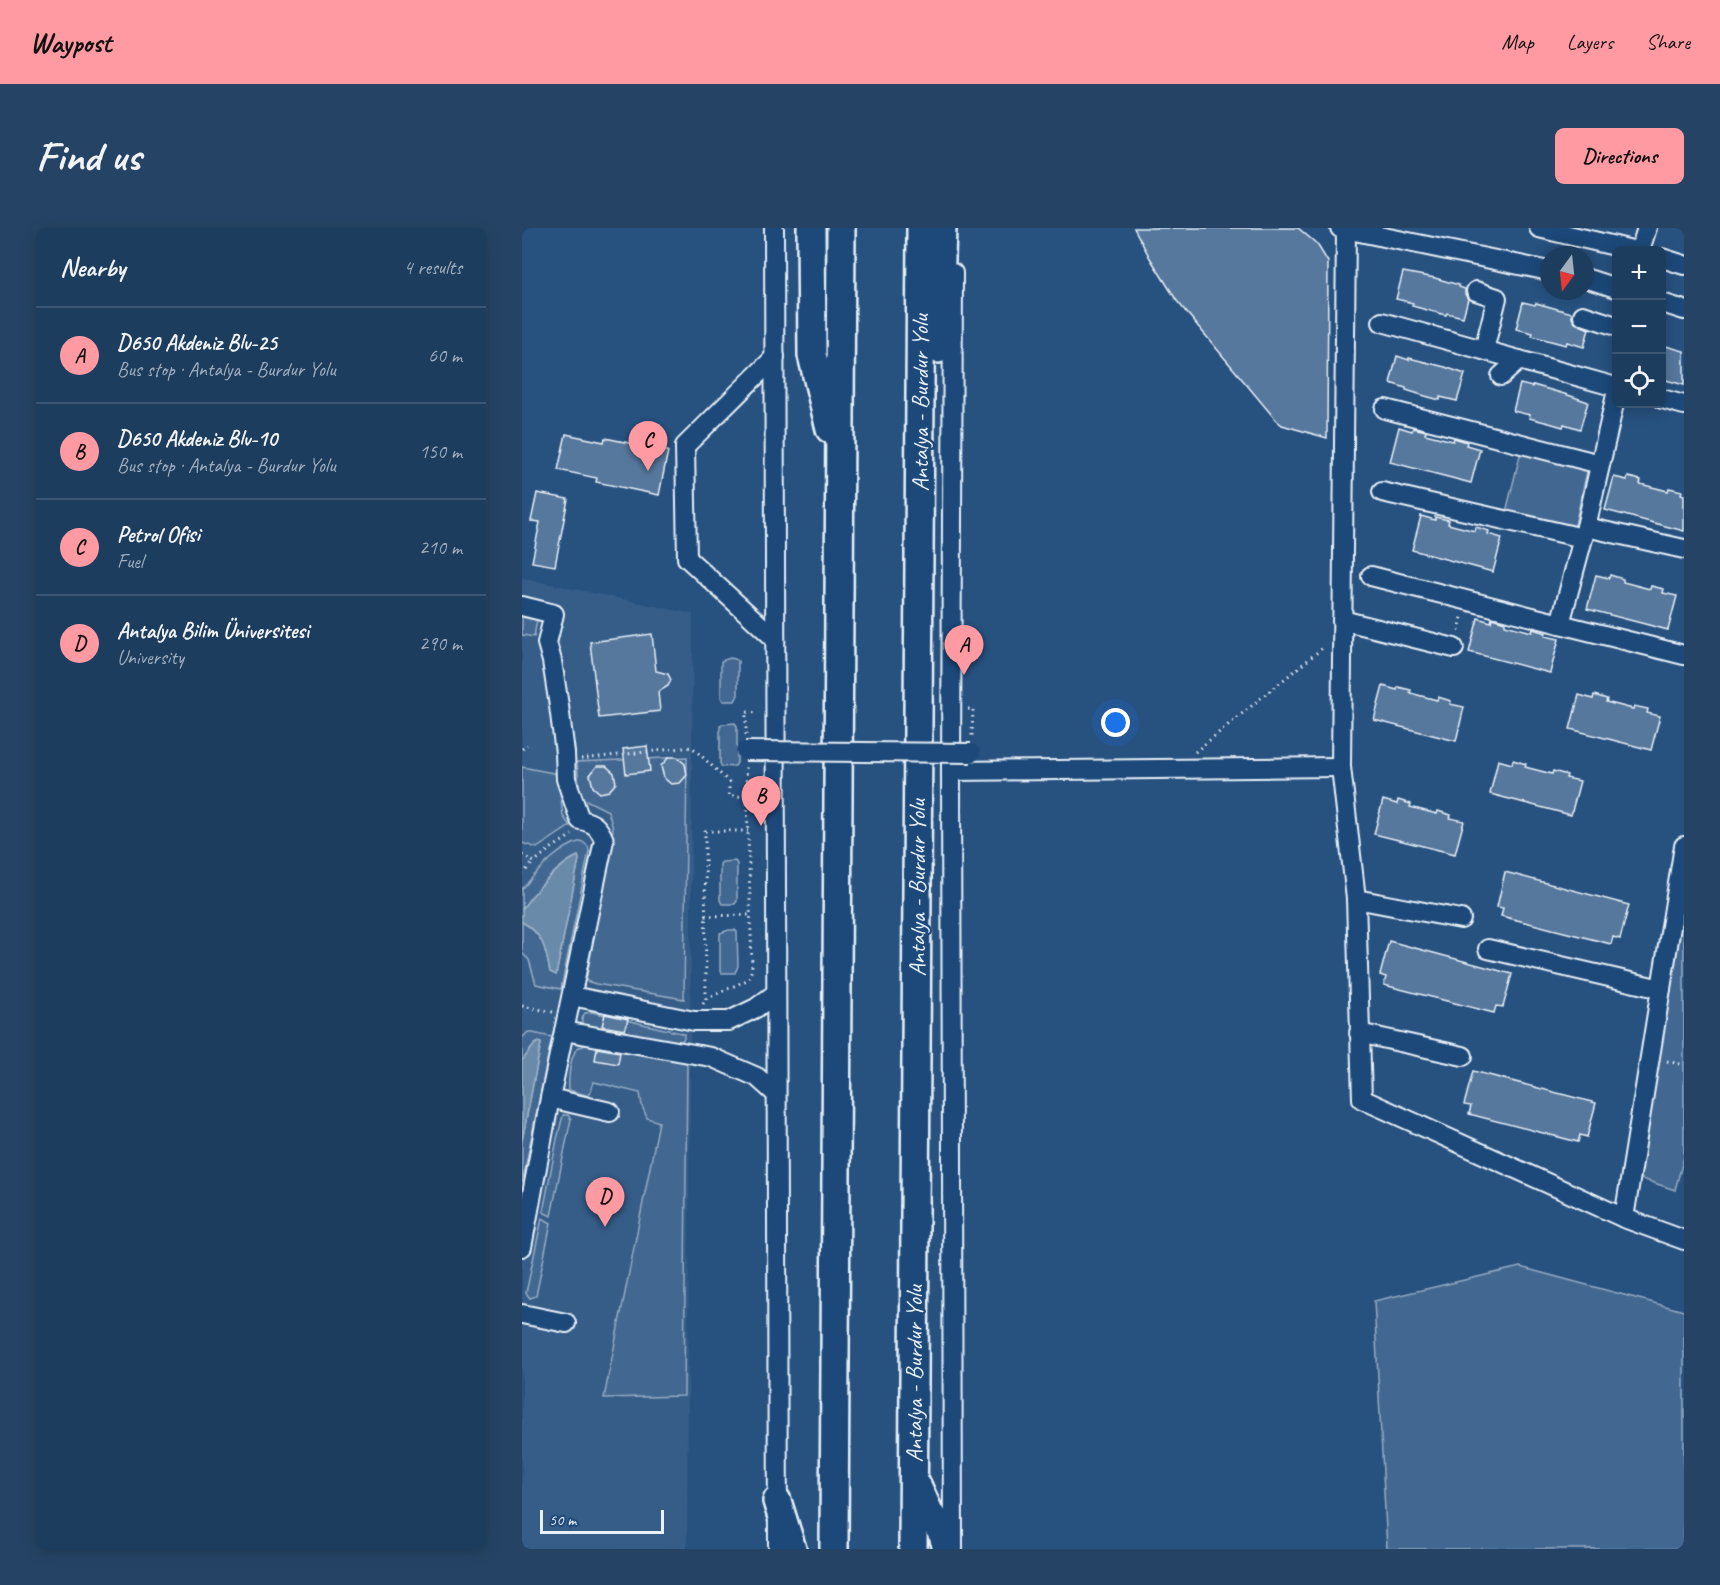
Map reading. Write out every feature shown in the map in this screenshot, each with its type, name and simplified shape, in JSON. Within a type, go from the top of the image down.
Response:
[{"type":"highway","points":[[811,228],[812,355],[840,466]]},
{"type":"highway","points":[[834,1549],[841,228]]},
{"type":"highway","name":"Antalya - Burdur Yolu","points":[[913,1549],[921,228]]},
{"type":"highway","points":[[918,688],[930,610],[942,228]]},
{"type":"highway","points":[[914,1476],[929,1512],[943,1535],[947,1549]]},
{"type":"highway","points":[[777,1501],[792,1549]]},
{"type":"street","points":[[774,228],[778,1549]]},
{"type":"street","points":[[953,228],[951,771],[953,1549]]},
{"type":"street","points":[[1539,228],[1615,246]]},
{"type":"street","points":[[1641,246],[1647,228]]},
{"type":"street","points":[[1540,269],[1368,231],[1343,229],[1341,767],[1356,898],[1362,1099],[1624,1218],[1683,1235]]},
{"type":"street","points":[[1666,259],[1684,265]]},
{"type":"street","points":[[1594,281],[1612,286]]},
{"type":"street","points":[[1476,291],[1497,298],[1484,350]]},
{"type":"street","points":[[1666,304],[1684,310]]},
{"type":"street","points":[[1583,315],[1612,324]]},
{"type":"street","points":[[1382,322],[1612,383]]},
{"type":"street","points":[[775,357],[685,446],[687,558],[775,639]]},
{"type":"street","points":[[1501,376],[1519,360]]},
{"type":"street","points":[[1666,400],[1684,405]]},
{"type":"street","points":[[1560,624],[1584,533],[1612,404]]},
{"type":"street","points":[[1385,409],[1600,464]]},
{"type":"street","points":[[1382,492],[1584,533],[1684,549]]},
{"type":"street","points":[[1371,576],[1684,655]]},
{"type":"street","points":[[522,606],[554,614],[547,643],[559,706],[566,780],[580,820],[589,822],[601,831],[604,840],[550,1098],[522,1247]]},
{"type":"street","points":[[1342,625],[1454,648]]},
{"type":"street","points":[[745,751],[971,753]]},
{"type":"street","points":[[951,771],[1341,767]]},
{"type":"street","points":[[1624,1218],[1684,846]]},
{"type":"street","points":[[1356,898],[1461,919]]},
{"type":"street","points":[[1488,949],[1661,989]]},
{"type":"street","points":[[572,996],[694,1022],[729,1021],[756,1008],[776,993]]},
{"type":"street","points":[[566,1023],[711,1057],[757,1077],[777,1094]]},
{"type":"street","points":[[1359,1033],[1463,1056]]},
{"type":"street","points":[[550,1098],[610,1112]]},
{"type":"street","points":[[522,1314],[566,1323]]},
{"type":"path","points":[[1454,648],[1467,600]]},
{"type":"path","points":[[1175,769],[1342,625]]},
{"type":"path","points":[[971,753],[973,709]]},
{"type":"path","points":[[706,999],[748,979],[752,968],[745,751],[746,712]]},
{"type":"path","points":[[522,749],[527,745]]},
{"type":"path","points":[[577,759],[692,747],[729,782],[729,796],[747,797]]},
{"type":"path","points":[[522,874],[567,837],[586,830],[601,831]]},
{"type":"path","points":[[694,1022],[706,999],[705,831],[748,831]]},
{"type":"path","points":[[522,855],[534,862]]},
{"type":"path","points":[[705,916],[750,915]]},
{"type":"path","points":[[522,1006],[566,1023]]},
{"type":"shaded area","points":[[1521,451],[1588,467],[1574,529],[1506,512]]},
{"type":"shaded area","points":[[522,578],[693,614],[687,1549],[522,1549]]},
{"type":"shaded area","points":[[522,617],[537,620],[534,637],[522,635]]},
{"type":"shaded area","points":[[730,658],[738,661],[738,695],[735,701],[723,701],[721,661]]},
{"type":"shaded area","points":[[735,723],[737,726],[737,763],[735,766],[722,767],[720,763],[720,726]]},
{"type":"shaded area","points":[[687,757],[684,999],[586,981],[613,829],[608,811],[580,797],[577,762]]},
{"type":"shaded area","points":[[522,767],[558,774],[563,816],[570,826],[537,848],[522,843]]},
{"type":"shaded area","points":[[581,841],[588,846],[589,851],[561,989],[536,984],[529,960],[522,953],[522,922],[535,931],[539,937],[545,949],[550,972],[556,975],[578,856],[540,887],[522,909],[522,889],[556,855]]},
{"type":"shaded area","points":[[578,856],[556,975],[550,972],[545,949],[539,937],[535,931],[522,922],[522,909],[555,872]]},
{"type":"shaded area","points":[[735,861],[737,864],[737,901],[735,904],[722,904],[720,864]]},
{"type":"shaded area","points":[[1684,905],[1684,1157],[1675,1190],[1639,1178]]},
{"type":"shaded area","points":[[729,930],[737,932],[738,966],[735,973],[722,973],[720,933]]},
{"type":"shaded area","points":[[592,1012],[681,1033],[684,1034],[684,1038],[678,1042],[588,1029],[582,1022],[582,1017],[585,1013]]},
{"type":"shaded area","points":[[528,1032],[552,1037],[522,1183],[522,1141],[541,1044],[535,1044],[522,1061],[522,1038]]},
{"type":"shaded area","points":[[539,1042],[541,1043],[522,1141],[522,1061]]},
{"type":"shaded area","points":[[586,1045],[687,1061],[684,1396],[604,1398],[659,1122],[647,1118],[640,1093],[594,1082],[589,1096],[569,1090],[569,1074],[573,1057],[577,1048]]},
{"type":"shaded area","points":[[563,1115],[568,1115],[571,1119],[551,1216],[543,1212]]},
{"type":"shaded area","points":[[542,1218],[551,1223],[536,1296],[530,1298],[526,1293]]},
{"type":"shaded area","points":[[1520,1267],[1684,1311],[1684,1549],[1387,1549],[1374,1301]]},
{"type":"building","points":[[1134,228],[1298,228],[1317,244],[1328,262],[1327,438],[1282,425],[1276,420],[1177,301]]},
{"type":"building","points":[[1403,272],[1435,278],[1465,289],[1468,299],[1463,317],[1412,306],[1413,303],[1396,299]]},
{"type":"building","points":[[1523,302],[1535,305],[1536,303],[1572,313],[1575,323],[1589,329],[1584,347],[1532,336],[1533,333],[1516,329]]},
{"type":"building","points":[[1666,346],[1684,351],[1684,385],[1666,380]]},
{"type":"building","points":[[1397,356],[1465,374],[1457,401],[1425,396],[1390,383]]},
{"type":"building","points":[[1520,384],[1532,387],[1533,385],[1588,402],[1580,429],[1529,418],[1530,415],[1513,411]]},
{"type":"building","points":[[1399,427],[1412,431],[1413,428],[1426,431],[1425,434],[1453,441],[1454,438],[1480,449],[1471,483],[1390,462]]},
{"type":"building","points":[[566,434],[604,442],[605,438],[668,451],[659,495],[596,482],[597,478],[558,470]]},
{"type":"building","points":[[1614,477],[1641,480],[1640,484],[1668,491],[1669,488],[1682,491],[1684,531],[1605,510]]},
{"type":"building","points":[[537,493],[568,499],[555,566],[532,562],[540,522],[531,521]]},
{"type":"building","points":[[1421,516],[1435,520],[1435,517],[1449,520],[1448,524],[1475,531],[1476,527],[1502,538],[1493,572],[1412,550]]},
{"type":"building","points":[[1596,575],[1609,578],[1610,575],[1623,579],[1623,582],[1650,589],[1651,586],[1664,589],[1663,593],[1677,596],[1668,630],[1587,609]]},
{"type":"building","points":[[1478,618],[1491,622],[1492,618],[1505,622],[1505,625],[1532,632],[1533,629],[1546,633],[1545,636],[1559,639],[1550,673],[1469,652]]},
{"type":"building","points":[[652,634],[656,671],[668,674],[671,680],[668,686],[658,692],[660,711],[599,718],[590,642]]},
{"type":"building","points":[[1383,686],[1397,690],[1398,687],[1411,690],[1410,693],[1437,700],[1438,697],[1451,701],[1450,704],[1464,707],[1456,741],[1374,720]]},
{"type":"building","points":[[1579,695],[1593,699],[1594,695],[1607,699],[1606,702],[1633,709],[1634,706],[1648,709],[1647,713],[1660,716],[1651,750],[1570,729]]},
{"type":"building","points":[[647,746],[650,771],[626,774],[623,749]]},
{"type":"building","points":[[669,757],[677,757],[685,764],[687,775],[680,783],[671,784],[664,778],[661,766]]},
{"type":"building","points":[[1498,760],[1512,764],[1513,760],[1526,764],[1525,767],[1552,774],[1553,771],[1567,775],[1566,778],[1580,781],[1571,815],[1490,794]]},
{"type":"building","points":[[597,766],[606,766],[614,773],[616,783],[609,791],[600,793],[593,787],[590,775]]},
{"type":"building","points":[[1383,800],[1397,804],[1398,800],[1411,804],[1410,807],[1437,814],[1438,811],[1451,815],[1450,818],[1464,821],[1455,854],[1374,834]]},
{"type":"building","points":[[1505,872],[1629,905],[1620,939],[1613,937],[1611,944],[1501,916],[1503,908],[1497,907]]},
{"type":"building","points":[[1389,941],[1512,974],[1503,1007],[1496,1006],[1494,1013],[1384,985],[1386,977],[1380,975]]},
{"type":"building","points":[[605,1014],[628,1019],[625,1030],[602,1026]]},
{"type":"building","points":[[597,1048],[620,1052],[618,1064],[595,1060]]},
{"type":"building","points":[[1473,1071],[1596,1103],[1587,1137],[1580,1135],[1578,1142],[1469,1114],[1471,1106],[1464,1105]]},
{"type":"place","name":"Petrol Ofisi","points":[[648,471]]},
{"type":"place","name":"D650 Akdeniz Blv-25","points":[[964,675]]},
{"type":"place","name":"D650 Akdeniz Blv-10","points":[[761,826]]},
{"type":"place","name":"Antalya Bilim Üniversitesi","points":[[605,1227]]}]
